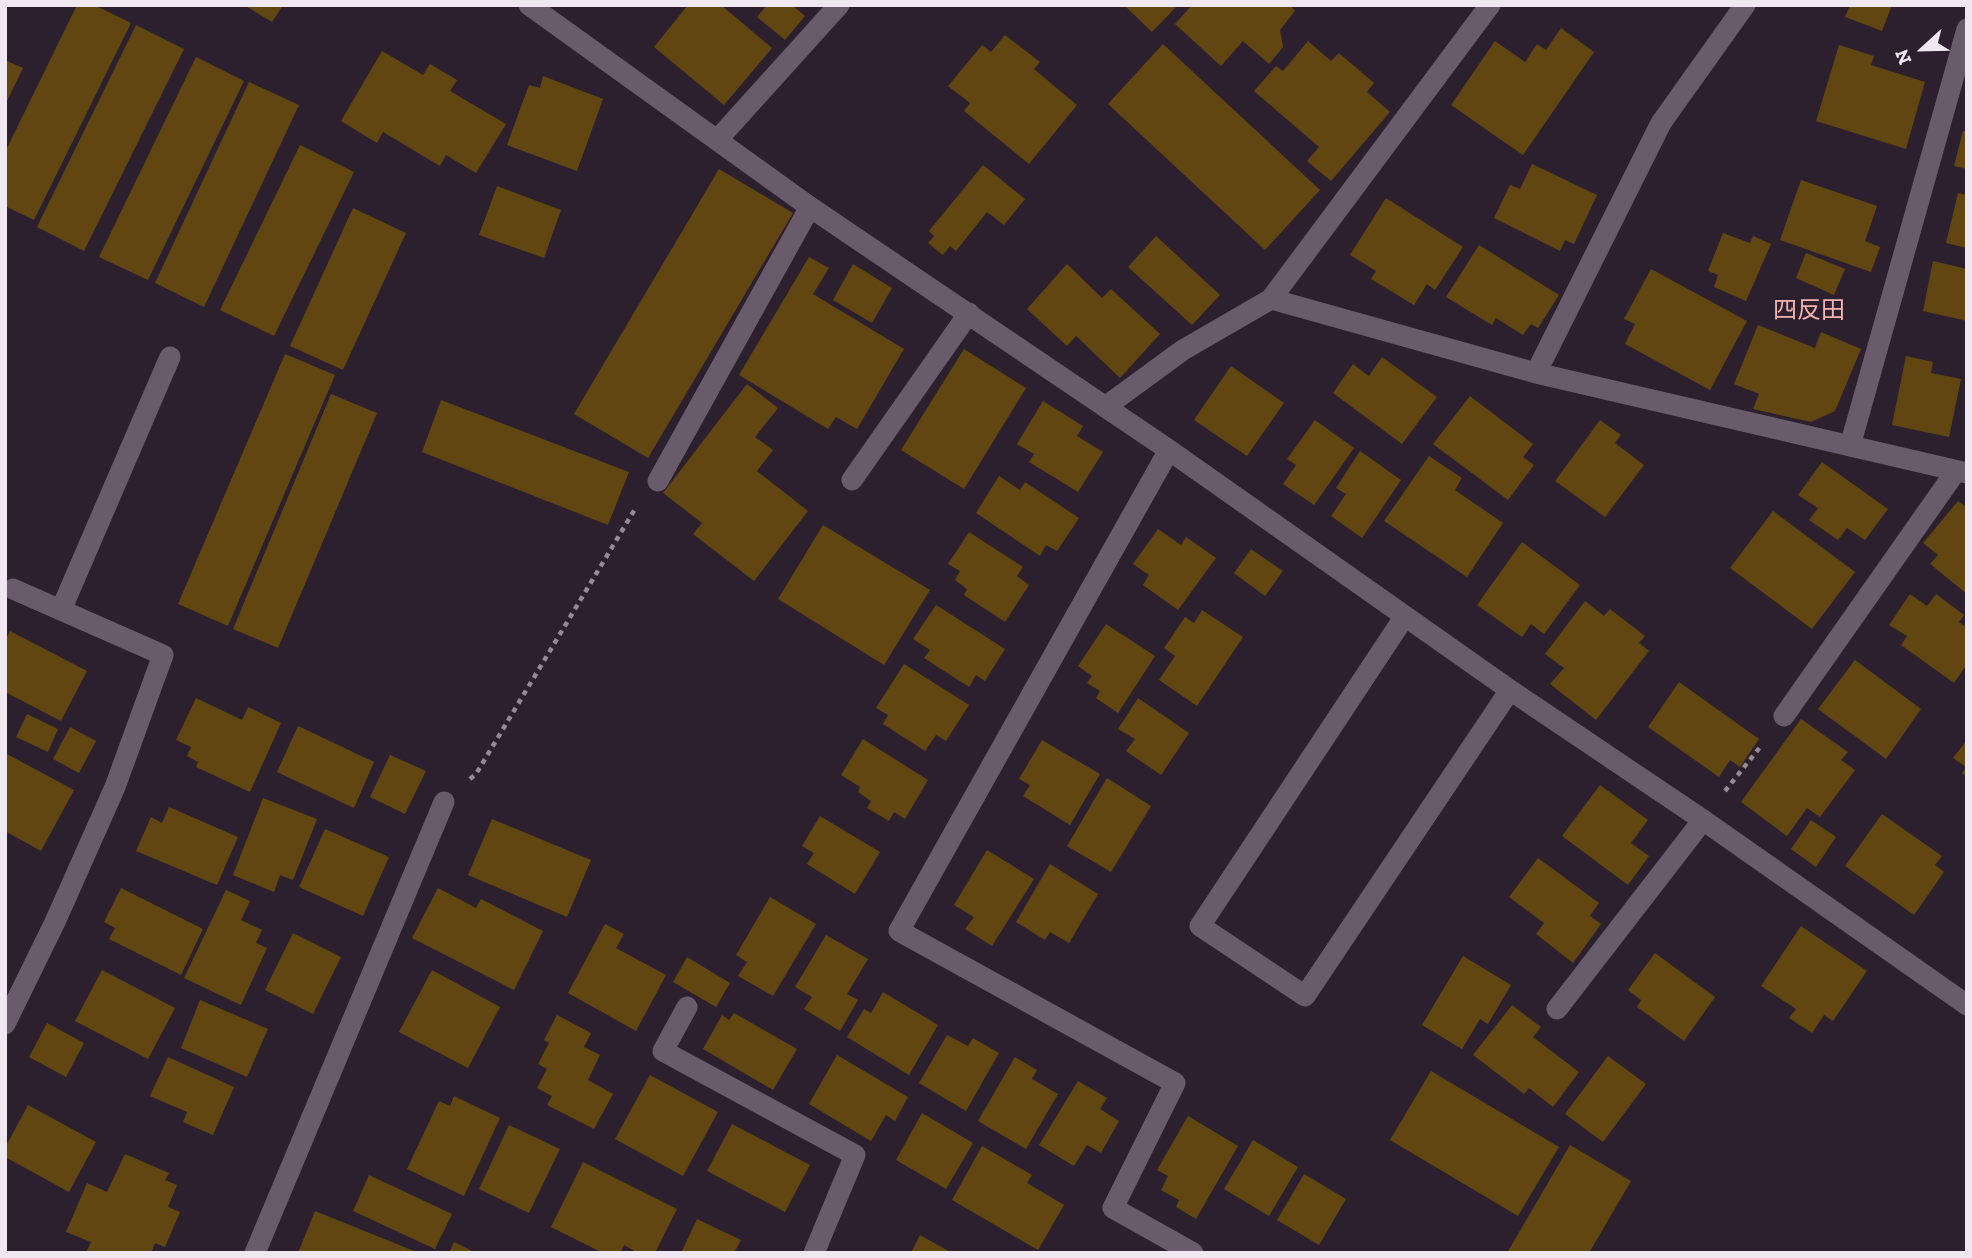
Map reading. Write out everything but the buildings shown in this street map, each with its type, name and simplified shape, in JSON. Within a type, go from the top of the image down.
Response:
[{"type":"street","points":[[529,5],[810,207],[1170,450],[1510,690],[1703,820],[1967,1004]]},
{"type":"street","points":[[718,139],[839,5]]},
{"type":"street","points":[[1105,407],[1183,350],[1271,299],[1490,5]]},
{"type":"street","points":[[1536,373],[1661,123],[1745,5]]},
{"type":"street","points":[[1850,446],[1967,29]]},
{"type":"street","points":[[658,481],[810,207]]},
{"type":"street","points":[[1271,299],[1536,373],[1961,472],[1784,716]]},
{"type":"street","points":[[852,480],[969,313]]},
{"type":"street","points":[[61,610],[170,357]]},
{"type":"street","points":[[1170,450],[899,931],[1175,1083],[1112,1208],[1193,1253]]},
{"type":"street","points":[[5,1024],[116,787],[163,655],[13,589]]},
{"type":"street","points":[[1405,616],[1200,926],[1305,996],[1510,690]]},
{"type":"street","points":[[255,1253],[444,802]]},
{"type":"street","points":[[1557,1009],[1703,820]]},
{"type":"street","points":[[687,1007],[663,1051],[855,1155],[814,1253]]},
{"type":"path","points":[[444,802],[476,774],[629,518],[658,481]]},
{"type":"path","points":[[1703,820],[1784,716]]},
{"type":"district","name":"四反田","points":[[1809,311]]}]
